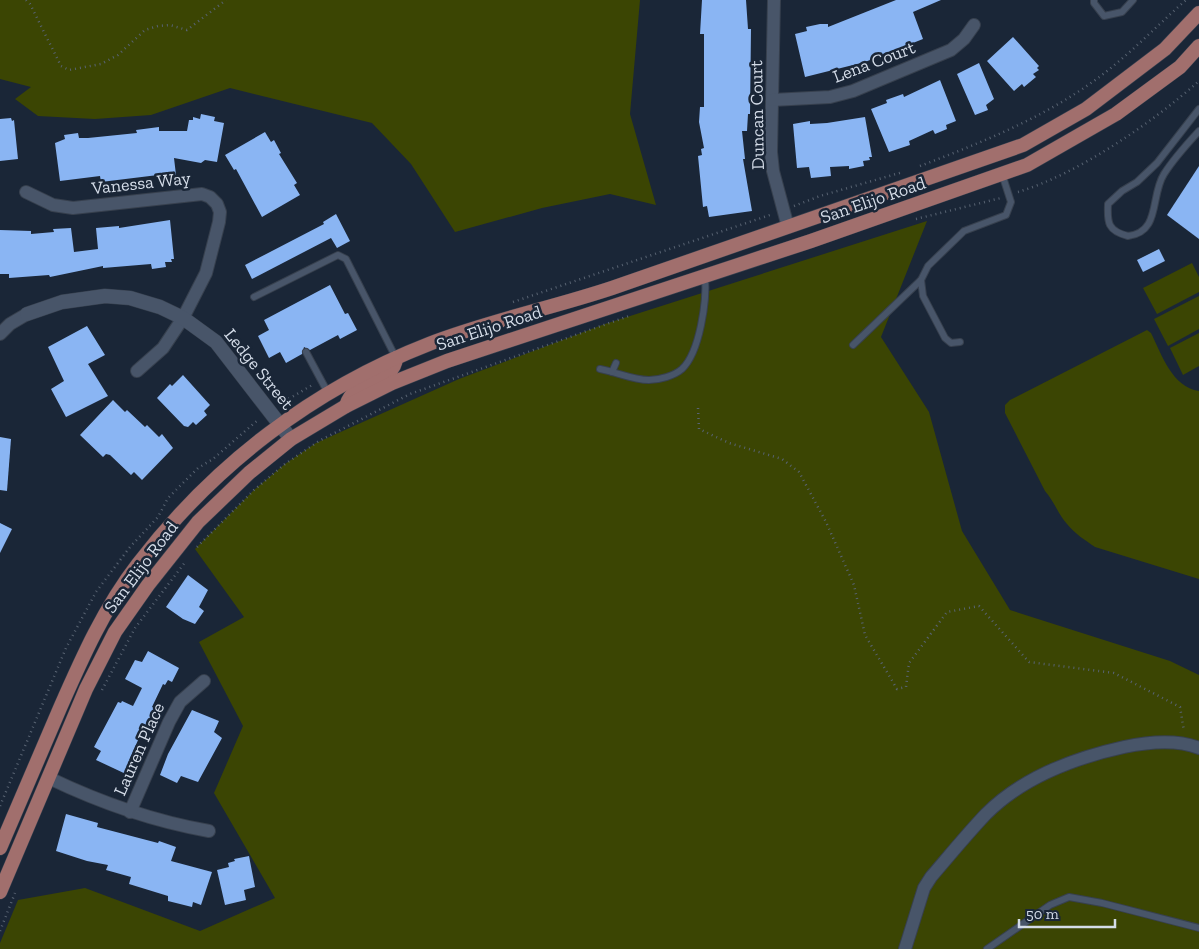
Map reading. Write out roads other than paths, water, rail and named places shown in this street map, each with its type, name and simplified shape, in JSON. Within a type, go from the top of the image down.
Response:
[{"type":"main road","name":"San Elijo Road","points":[[0,848],[82,657],[105,612],[136,566],[170,524],[220,473],[279,424],[328,393],[396,358],[431,343],[608,289],[1023,145],[1094,103],[1165,50],[1199,14]]},
{"type":"main road","name":"San Elijo Road","points":[[0,892],[86,689],[115,632],[148,585],[198,522],[220,500],[291,439],[346,406],[392,383],[447,361],[705,277],[1027,165],[1116,114],[1180,67],[1199,46]]},
{"type":"main road","points":[[346,406],[354,390],[386,375],[393,369],[396,358]]},
{"type":"street","name":"Duncan Court","points":[[774,0],[773,172],[788,227]]},
{"type":"street","name":"Lena Court","points":[[772,100],[830,97],[853,91],[951,50],[964,39],[974,25]]},
{"type":"street","name":"Vanessa Way","points":[[26,192],[53,204],[73,208],[202,194],[210,197],[217,204],[220,212],[220,222],[206,273],[183,318],[163,348],[137,371]]},
{"type":"street","name":"Ledge Street","points":[[0,334],[10,324],[27,314],[62,302],[105,296],[130,298],[160,307],[183,318],[216,342],[291,439]]},
{"type":"street","name":"Lauren Place","points":[[130,812],[169,722],[180,702],[204,681]]},
{"type":"street","points":[[905,949],[924,888],[931,877],[987,813],[1028,782],[1086,756],[1141,744],[1186,742],[1199,748]]},
{"type":"street","name":"Lauren Place","points":[[49,778],[86,796],[130,812],[209,832]]},
{"type":"lane","points":[[1094,0],[1094,3],[1104,16],[1122,12],[1133,0]]},
{"type":"lane","points":[[1199,109],[1157,163],[1137,182],[1122,191],[1108,204],[1107,222],[1113,229],[1128,236],[1144,231],[1151,222],[1163,175],[1199,131]]},
{"type":"lane","points":[[852,345],[921,280],[928,266],[964,232],[1006,215],[1011,202],[1002,174]]},
{"type":"lane","points":[[254,297],[338,254],[346,259],[396,358]]},
{"type":"lane","points":[[600,369],[650,380],[671,375],[682,369],[690,357],[699,333],[706,301],[705,277]]},
{"type":"lane","points":[[921,280],[923,296],[945,338],[951,343],[960,342]]},
{"type":"lane","points":[[306,352],[328,393]]},
{"type":"lane","points":[[612,372],[616,363]]},
{"type":"lane","points":[[987,949],[1050,905],[1069,897],[1102,903],[1199,928]]}]
